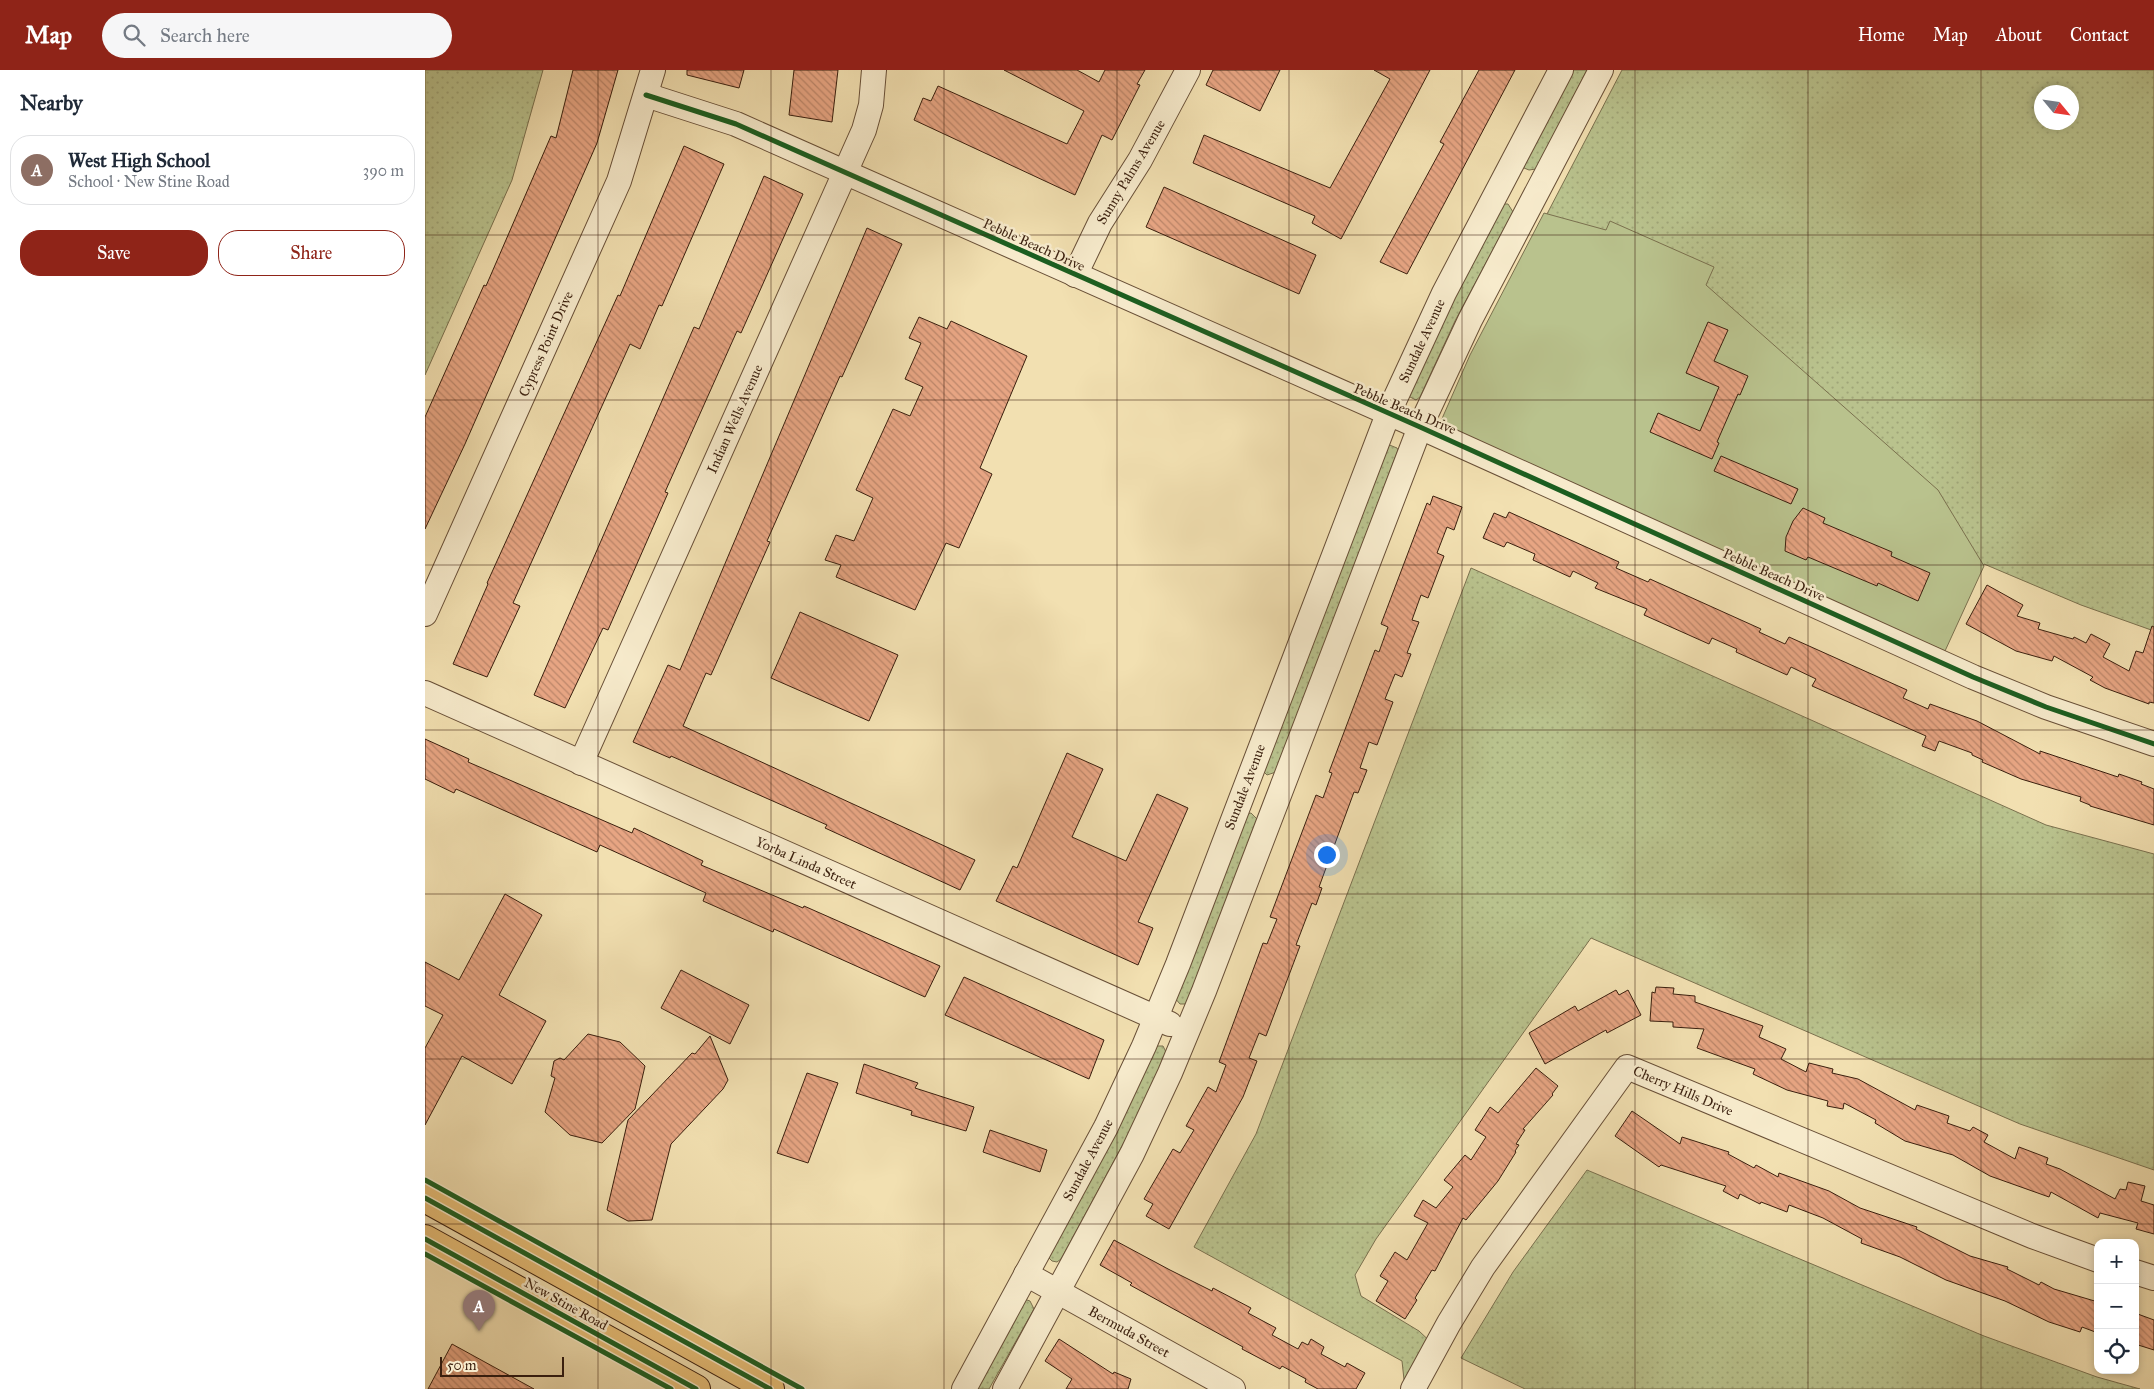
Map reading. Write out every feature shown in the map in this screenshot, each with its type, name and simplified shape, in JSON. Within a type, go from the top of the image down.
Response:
[{"type":"main road","name":"New Stine Road","points":[[425,1198],[770,1389]]},
{"type":"main road","points":[[425,1216],[488,1251],[497,1253],[517,1249]]},
{"type":"main road","name":"New Stine Road","points":[[425,1239],[696,1389]]},
{"type":"street","name":"Cypress Point Drive","points":[[425,614],[619,181],[653,70]]},
{"type":"street","name":"Indian Wells Avenue","points":[[581,763],[864,130],[871,105],[874,70]]},
{"type":"street","name":"Sunny Palms Avenue","points":[[1075,275],[1100,223],[1140,160],[1188,70]]},
{"type":"street","name":"Sundale Avenue","points":[[964,1389],[1102,1135],[1156,1019],[1388,414],[1421,340],[1561,70]]},
{"type":"street","points":[[1005,1389],[1132,1154],[1188,1031],[1420,427],[1462,336],[1601,70]]},
{"type":"street","name":"Pebble Beach Drive","points":[[646,95],[736,124],[1420,427],[1973,677],[2046,707],[2154,744]]},
{"type":"street","points":[[1506,175],[1537,192]]},
{"type":"street","name":"Yorba Linda Street","points":[[425,693],[1156,1019],[1188,1031]]},
{"type":"street","name":"Cherry Hills Drive","points":[[1413,1389],[1449,1323],[1483,1267],[1627,1067],[2032,1236],[2094,1259]]},
{"type":"street","points":[[2139,1273],[2154,1278]]},
{"type":"street","name":"Bermuda Street","points":[[1026,1274],[1233,1389]]},
{"type":"green space","points":[[425,70],[543,70],[512,180],[425,375]]},
{"type":"green space","points":[[1570,70],[1587,70],[1536,169],[1529,170],[1524,168],[1522,162]]},
{"type":"green space","points":[[1622,70],[2154,70],[2154,631],[2081,605],[1984,564],[1947,638],[1473,356]]},
{"type":"green space","points":[[1503,204],[1508,204],[1513,212],[1455,321],[1420,397],[1416,400],[1408,396],[1444,313]]},
{"type":"green space","points":[[1544,213],[1606,230],[1610,221],[1714,267],[1706,285],[1938,490],[1984,566],[1945,651],[1437,430],[1470,355]]},
{"type":"green space","points":[[1387,444],[1398,450],[1276,772],[1267,775],[1264,772]]},
{"type":"green space","points":[[1471,568],[2046,825],[2154,854],[2154,1170],[2020,1124],[1591,938],[1376,1239],[1355,1275],[1361,1296],[1419,1331],[1436,1347],[1405,1389],[1402,1361],[1194,1247],[1256,1134]]},
{"type":"green space","points":[[1251,813],[1258,820],[1188,1001],[1185,1004],[1180,1004],[1174,997],[1246,814]]},
{"type":"green space","points":[[1163,1046],[1166,1058],[1135,1122],[1061,1259],[1057,1262],[1052,1261],[1048,1257],[1153,1048]]},
{"type":"green space","points":[[1587,1170],[1984,1336],[2097,1377],[2140,1389],[1525,1389],[1461,1358],[1513,1272]]},
{"type":"green space","points":[[1024,1299],[1030,1301],[1034,1309],[989,1389],[972,1389]]},
{"type":"building","points":[[573,70],[618,70],[597,143],[465,444],[425,529],[425,417],[484,285],[486,286],[551,136],[556,138]]},
{"type":"building","points":[[687,70],[744,70],[739,88],[687,75]]},
{"type":"building","points":[[794,70],[838,70],[832,122],[789,115]]},
{"type":"building","points":[[1004,70],[1077,70],[1099,82],[1105,70],[1145,70],[1137,84],[1140,85],[1112,140],[1102,135],[1075,195],[914,120],[923,98],[931,101],[938,86],[1067,144],[1084,111]]},
{"type":"building","points":[[1213,70],[1280,70],[1260,111],[1206,85]]},
{"type":"building","points":[[1374,70],[1430,70],[1341,239],[1312,223],[1315,216],[1193,163],[1204,135],[1330,188],[1390,79]]},
{"type":"building","points":[[1479,70],[1515,70],[1407,274],[1380,262],[1444,144],[1440,142]]},
{"type":"building","points":[[684,146],[724,164],[662,306],[659,305],[640,349],[630,344],[513,603],[520,606],[487,677],[453,664],[487,583],[618,295],[620,296]]},
{"type":"building","points":[[764,176],[803,194],[741,333],[737,331],[665,492],[668,493],[608,630],[603,628],[565,708],[534,695],[694,327],[699,329]]},
{"type":"building","points":[[1164,187],[1316,255],[1299,294],[1146,227]]},
{"type":"building","points":[[867,228],[902,244],[842,377],[840,376],[767,541],[770,542],[711,675],[706,673],[683,726],[975,860],[960,890],[825,828],[827,825],[671,756],[670,758],[633,742],[668,665],[680,670]]},
{"type":"building","points":[[919,317],[947,329],[951,321],[1027,356],[980,468],[992,474],[959,548],[946,543],[915,610],[836,577],[841,565],[825,560],[836,535],[854,541],[873,498],[856,490],[893,409],[910,416],[923,387],[905,379],[921,343],[909,338]]},
{"type":"building","points":[[1708,322],[1728,330],[1714,361],[1748,376],[1717,442],[1719,443],[1712,459],[1650,432],[1658,413],[1700,431],[1719,387],[1686,373]]},
{"type":"building","points":[[1721,456],[1798,489],[1791,504],[1714,471]]},
{"type":"building","points":[[1433,496],[1462,507],[1454,530],[1447,527],[1437,553],[1444,556],[1428,598],[1421,595],[1412,620],[1419,622],[1407,653],[1411,654],[1402,677],[1395,674],[1385,699],[1393,702],[1377,745],[1369,742],[1360,768],[1367,770],[1358,793],[1354,792],[1319,887],[1322,888],[1316,905],[1312,903],[1296,945],[1300,946],[1266,1036],[1259,1033],[1249,1058],[1257,1061],[1243,1097],[1169,1229],[1146,1216],[1153,1204],[1144,1199],[1173,1149],[1180,1153],[1194,1130],[1186,1126],[1208,1087],[1216,1092],[1226,1065],[1219,1062],[1263,943],[1267,944],[1277,919],[1270,917],[1316,795],[1323,798],[1332,773],[1329,772],[1375,650],[1379,652],[1388,627],[1381,624],[1427,503],[1430,505]]},
{"type":"building","points":[[1803,508],[1825,518],[1823,523],[1892,552],[1891,556],[1930,573],[1918,601],[1878,583],[1877,586],[1808,557],[1806,560],[1785,551],[1786,537],[1793,521]]},
{"type":"building","points":[[1509,512],[1619,562],[1616,568],[1648,582],[1650,579],[1761,629],[1759,632],[1785,644],[1789,637],[1907,690],[1903,698],[1928,709],[1930,704],[1977,721],[2040,754],[2040,751],[2118,777],[2119,774],[2142,782],[2141,784],[2154,789],[2154,825],[2090,806],[2080,801],[2081,797],[2021,779],[1982,762],[1983,760],[1972,755],[1972,753],[1939,741],[1935,751],[1922,746],[1926,736],[1812,686],[1816,679],[1791,667],[1787,675],[1736,652],[1737,649],[1712,638],[1709,644],[1644,615],[1647,609],[1595,588],[1598,583],[1573,571],[1570,577],[1533,560],[1535,554],[1507,542],[1504,547],[1483,538],[1494,513],[1506,518]]},
{"type":"building","points":[[1987,585],[2023,605],[2017,616],[2040,623],[2038,629],[2073,639],[2074,637],[2086,643],[2091,634],[2110,644],[2103,657],[2129,671],[2136,651],[2143,653],[2152,626],[2154,627],[2154,703],[2149,702],[2149,704],[2105,688],[2090,680],[2093,677],[2054,656],[2052,661],[2016,651],[1966,624]]},
{"type":"building","points":[[800,612],[898,655],[869,721],[771,678]]},
{"type":"building","points":[[425,739],[469,759],[468,762],[632,833],[634,828],[703,861],[701,865],[803,908],[804,906],[940,966],[925,997],[774,929],[773,932],[703,901],[706,893],[600,845],[597,852],[456,789],[454,793],[425,779]]},
{"type":"building","points":[[1067,753],[1103,769],[1072,837],[1126,861],[1157,794],[1188,808],[1138,922],[1153,928],[1138,965],[996,901],[1013,866],[1017,868]]},
{"type":"building","points":[[505,894],[542,915],[499,995],[546,1021],[512,1084],[462,1056],[425,1125],[425,1048],[443,1015],[425,1006],[425,962],[459,980]]},
{"type":"building","points":[[681,970],[749,1005],[730,1044],[661,1008]]},
{"type":"building","points":[[964,977],[1104,1040],[1089,1079],[945,1015]]},
{"type":"building","points":[[1656,987],[1674,988],[1673,994],[1695,996],[1695,1002],[1763,1026],[1759,1037],[1786,1049],[1781,1059],[1806,1072],[1809,1063],[1833,1069],[1832,1073],[1858,1079],[1915,1110],[1917,1105],[1949,1116],[1947,1123],[1970,1131],[1973,1127],[1988,1135],[1984,1142],[2015,1159],[2019,1147],[2048,1158],[2046,1164],[2060,1169],[2115,1199],[2120,1189],[2126,1190],[2128,1182],[2145,1186],[2141,1201],[2154,1205],[2154,1234],[2136,1229],[2138,1223],[2100,1213],[2098,1218],[2051,1192],[2049,1197],[1990,1176],[1953,1155],[1905,1141],[1875,1123],[1876,1120],[1844,1103],[1843,1109],[1827,1106],[1828,1101],[1787,1090],[1753,1074],[1755,1069],[1697,1048],[1704,1029],[1673,1027],[1673,1022],[1650,1021],[1652,992],[1655,993]]},
{"type":"building","points":[[1616,990],[1619,995],[1628,990],[1641,1015],[1607,1033],[1606,1030],[1545,1064],[1529,1033],[1575,1006],[1578,1011]]},
{"type":"building","points":[[588,1034],[620,1042],[645,1066],[635,1109],[602,1143],[570,1135],[545,1112],[555,1078],[551,1076],[554,1061],[560,1058],[564,1060]]},
{"type":"building","points":[[710,1036],[728,1080],[723,1089],[671,1144],[652,1220],[628,1221],[607,1210],[628,1120],[692,1053],[695,1054]]},
{"type":"building","points":[[864,1064],[918,1083],[915,1088],[974,1107],[966,1131],[911,1115],[912,1111],[856,1093]]},
{"type":"building","points":[[1536,1068],[1558,1086],[1553,1095],[1523,1129],[1525,1130],[1516,1144],[1519,1145],[1516,1152],[1498,1181],[1466,1220],[1463,1218],[1435,1271],[1432,1270],[1405,1319],[1376,1301],[1388,1281],[1380,1276],[1395,1252],[1407,1260],[1428,1223],[1414,1216],[1423,1200],[1436,1208],[1453,1187],[1444,1180],[1465,1155],[1471,1160],[1486,1137],[1475,1130],[1490,1107],[1498,1113]]},
{"type":"building","points":[[807,1073],[838,1083],[808,1163],[777,1153]]},
{"type":"building","points":[[1632,1111],[1680,1144],[1682,1137],[1729,1152],[1728,1154],[1754,1168],[1756,1165],[1778,1177],[1779,1173],[1829,1191],[1860,1208],[1917,1227],[1916,1229],[1970,1256],[2008,1267],[2007,1269],[2039,1285],[2041,1282],[2054,1289],[2094,1301],[2094,1332],[2082,1327],[2080,1332],[2049,1322],[2005,1301],[1946,1280],[1900,1257],[1861,1243],[1862,1239],[1823,1218],[1789,1205],[1787,1212],[1761,1202],[1760,1204],[1740,1194],[1738,1199],[1723,1191],[1726,1186],[1661,1165],[1659,1167],[1615,1136]]},
{"type":"building","points":[[990,1130],[1047,1150],[1040,1172],[983,1152]]},
{"type":"building","points":[[1114,1240],[1212,1291],[1213,1288],[1251,1308],[1248,1313],[1276,1328],[1272,1335],[1298,1349],[1302,1342],[1308,1345],[1311,1339],[1324,1347],[1321,1354],[1345,1367],[1347,1363],[1365,1373],[1356,1389],[1318,1389],[1305,1382],[1306,1379],[1282,1366],[1280,1369],[1242,1349],[1243,1347],[1130,1285],[1132,1283],[1100,1265]]},
{"type":"building","points":[[2139,1314],[2154,1320],[2154,1350],[2139,1345]]},
{"type":"building","points":[[1059,1339],[1113,1374],[1114,1372],[1131,1379],[1128,1389],[1066,1389],[1072,1379],[1045,1361]]},
{"type":"building","points":[[452,1344],[534,1389],[428,1389]]},
{"type":"cycle path","points":[[646,95],[736,124],[1420,427],[1973,677],[2046,707],[2154,744]]},
{"type":"cycle path","points":[[425,1180],[802,1389]]},
{"type":"cycle path","points":[[425,1198],[770,1389]]},
{"type":"cycle path","points":[[425,1239],[696,1389]]},
{"type":"cycle path","points":[[425,1254],[671,1389]]},
{"type":"place","name":"West High School","points":[[479,1331]]}]
